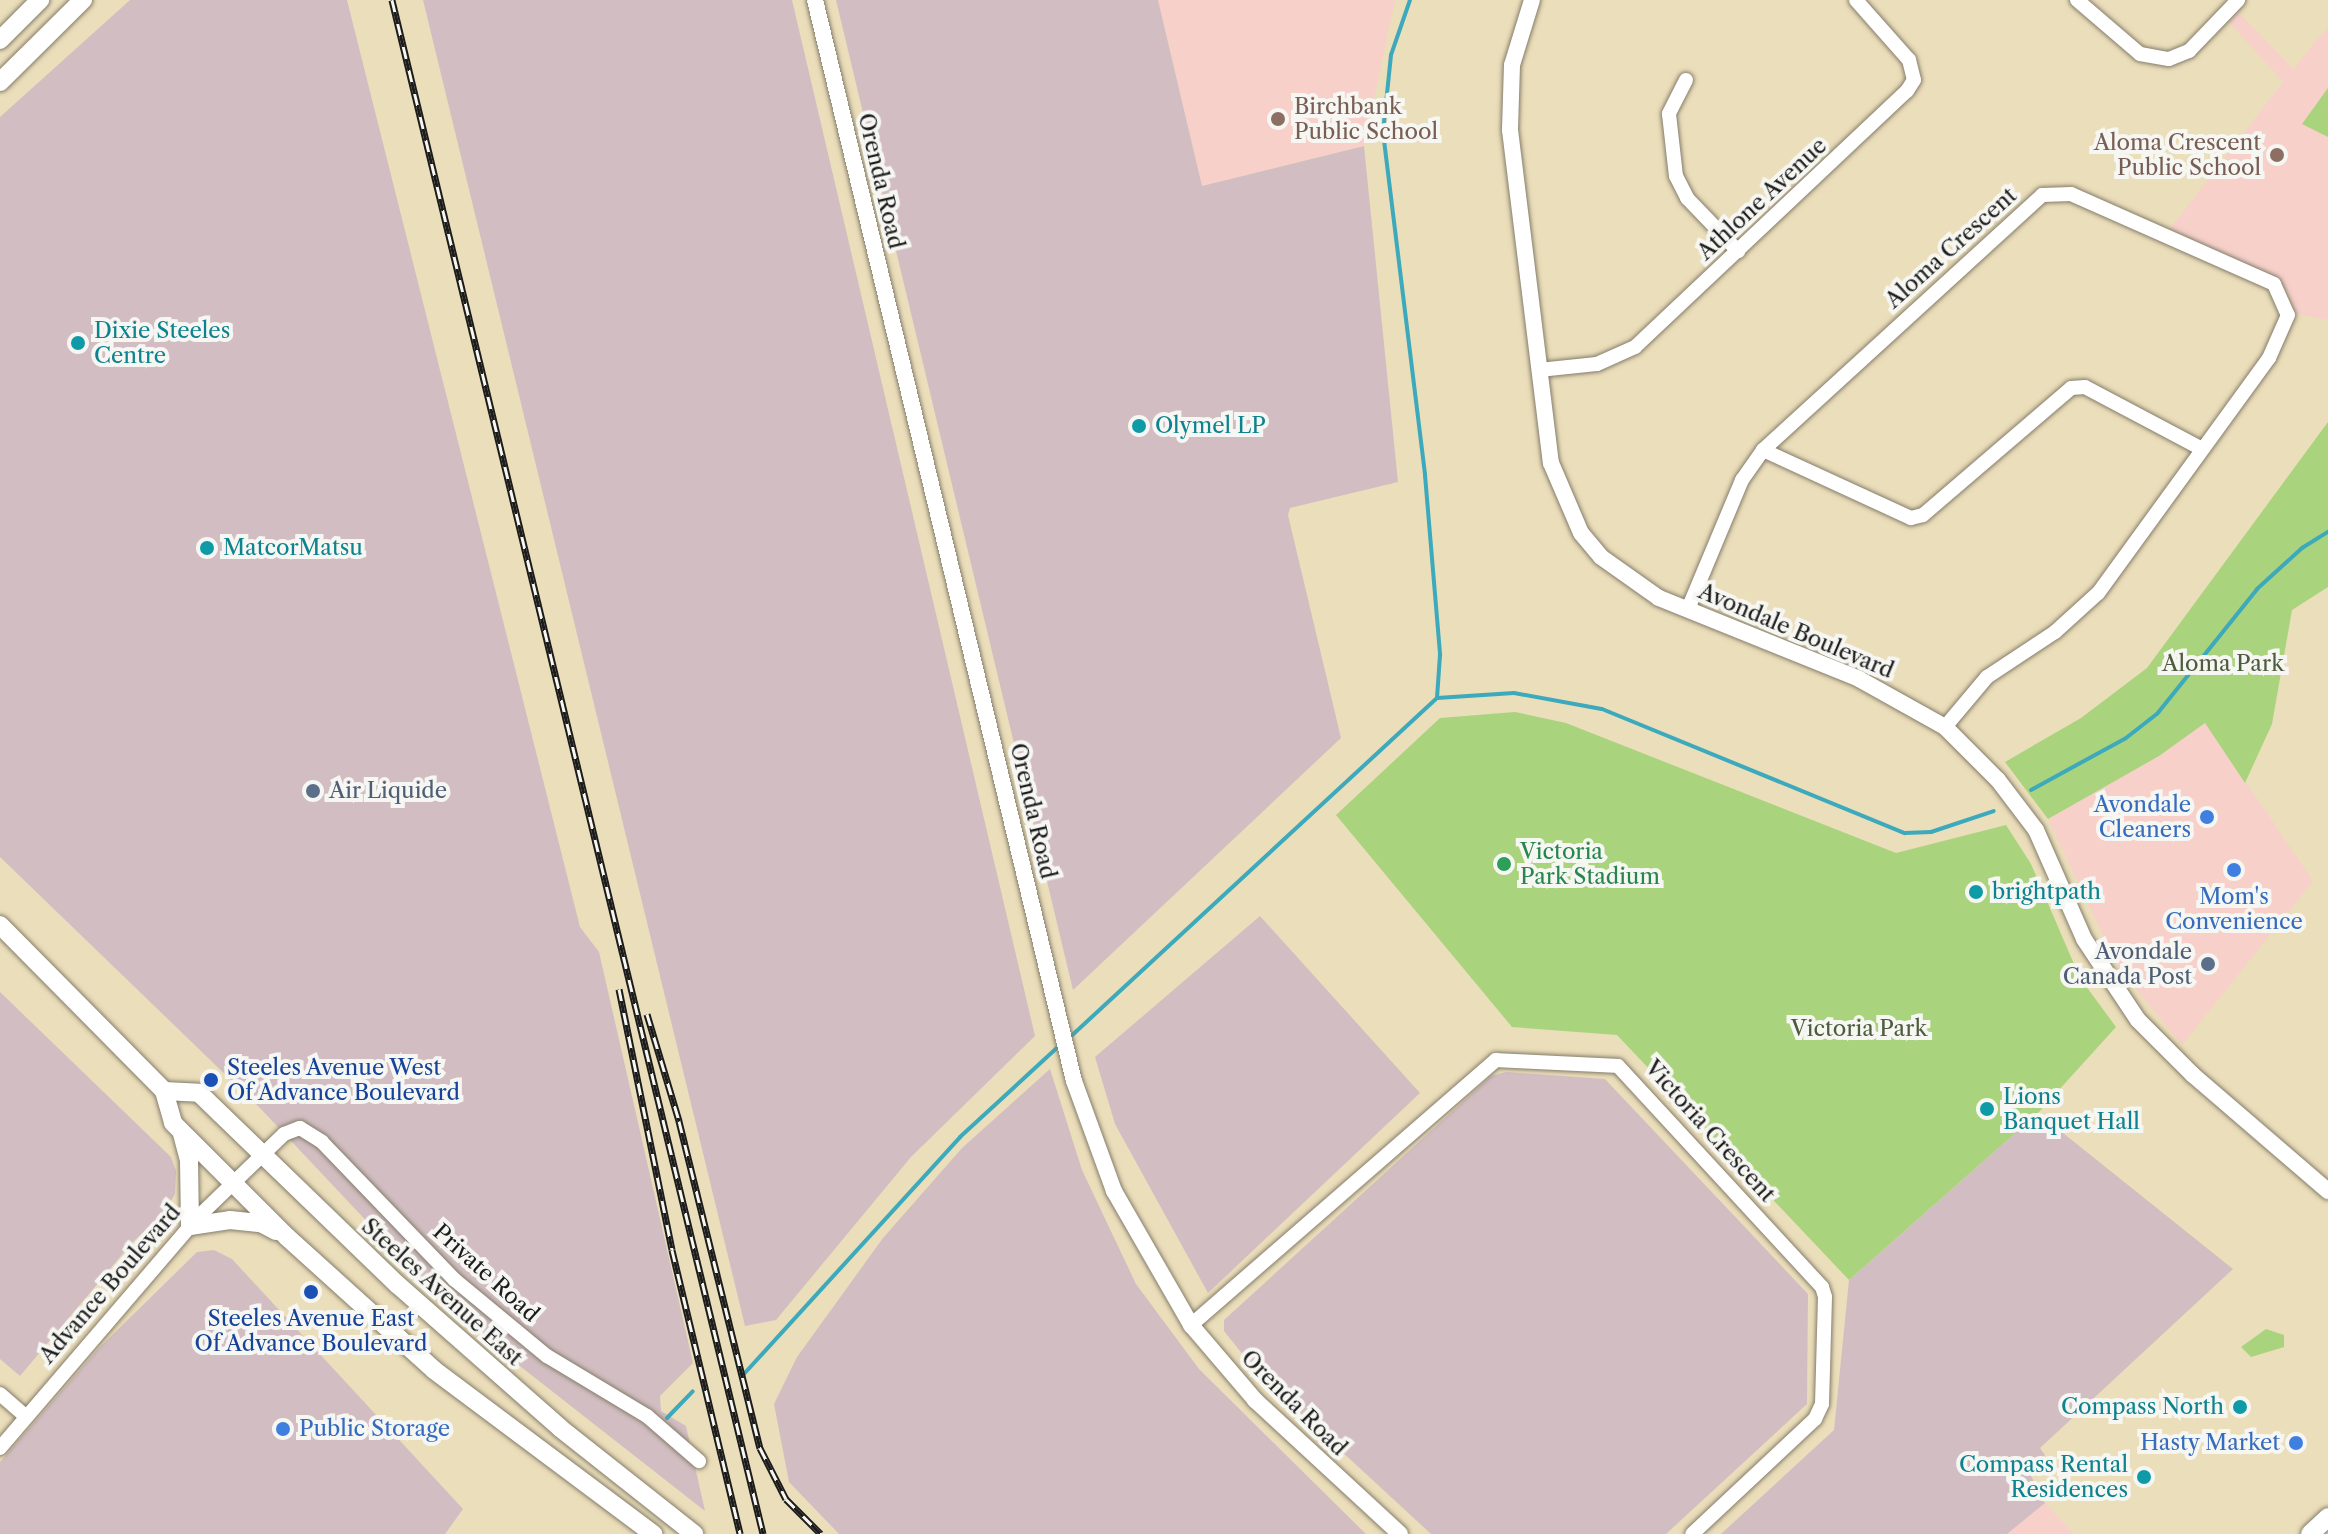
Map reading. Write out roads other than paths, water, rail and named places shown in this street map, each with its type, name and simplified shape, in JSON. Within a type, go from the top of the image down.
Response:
[{"type":"main road","points":[[0,40],[40,0]]},
{"type":"main road","points":[[0,82],[83,0]]},
{"type":"main road","points":[[0,925],[164,1091],[173,1123],[287,1237],[434,1370],[653,1534]]},
{"type":"main road","name":"Steeles Avenue East","points":[[164,1091],[199,1093],[398,1285],[694,1534]]},
{"type":"main road","points":[[182,1131],[189,1161],[190,1226],[230,1220],[261,1223],[287,1237]]},
{"type":"main road","points":[[2310,1534],[2328,1517]]},
{"type":"street","name":"Orenda Road","points":[[815,0],[1069,1060],[1114,1191],[1191,1325],[1255,1400],[1400,1534]]},
{"type":"street","name":"Avondale Boulevard","points":[[1532,0],[1512,65],[1509,103],[1551,463],[1581,533],[1632,580],[1688,609],[1859,679],[1945,727],[1998,780],[2036,830],[2084,939],[2138,1020],[2193,1075],[2328,1191]]},
{"type":"street","name":"Athlone Avenue","points":[[1539,370],[1615,359],[1893,108],[1914,80],[1909,60],[1856,0]]},
{"type":"street","points":[[2077,0],[2140,54],[2169,59],[2189,51],[2238,0]]},
{"type":"street","points":[[1686,80],[1669,114],[1676,176],[1687,198],[1738,251]]},
{"type":"street","name":"Aloma Crescent","points":[[1688,609],[1742,480],[1763,450],[2042,195],[2071,194],[2274,284],[2282,292],[2286,325],[2202,449],[2098,593],[2055,632],[1987,677],[1945,727]]},
{"type":"street","points":[[1763,450],[1911,518],[1923,515],[2071,388],[2085,387],[2136,411],[2202,449]]},
{"type":"street","name":"Victoria Crescent","points":[[1191,1325],[1496,1060],[1618,1066],[1822,1287],[1825,1297],[1822,1404],[1815,1419],[1692,1534]]},
{"type":"street","name":"Private Road","points":[[261,1155],[284,1134],[306,1129],[455,1280],[547,1356],[647,1416],[699,1461]]},
{"type":"street","name":"Advance Boulevard","points":[[0,1448],[24,1415],[190,1226],[261,1155]]},
{"type":"street","points":[[0,1394],[24,1415]]},
{"type":"waterway","points":[[1410,0],[1391,55],[1383,132],[1425,475],[1440,655],[1437,698]]},
{"type":"waterway","points":[[2031,790],[2126,738],[2157,714],[2257,589],[2302,548],[2328,532]]},
{"type":"waterway","points":[[1068,1039],[1437,698],[1514,693],[1602,709],[1905,833],[1931,832],[1994,811]]},
{"type":"waterway","points":[[743,1375],[960,1137],[1061,1044]]},
{"type":"waterway","points":[[667,1418],[693,1391]]},
{"type":"railway","points":[[392,0],[763,1534]]},
{"type":"railway","points":[[619,989],[672,1250],[740,1534]]},
{"type":"railway","points":[[647,1014],[679,1121],[760,1448],[786,1499],[821,1534]]},
{"type":"place","name":"Birchbank Public School","points":[[1278,119]]},
{"type":"place","name":"Aloma Crescent Public School","points":[[2277,155]]},
{"type":"place","name":"Dixie Steeles Centre","points":[[78,343]]},
{"type":"place","name":"Olymel LP","points":[[1139,426]]},
{"type":"place","name":"MatcorMatsu","points":[[207,548]]},
{"type":"place","name":"Air Liquide","points":[[313,791]]},
{"type":"place","name":"Avondale Cleaners","points":[[2207,817]]},
{"type":"place","name":"Victoria Park Stadium","points":[[1504,864]]},
{"type":"place","name":"Mom's Convenience","points":[[2234,870]]},
{"type":"place","name":"brightpath","points":[[1976,892]]},
{"type":"place","name":"Avondale Canada Post","points":[[2208,964]]},
{"type":"place","name":"Steeles Avenue West Of Advance Boulevard","points":[[211,1080]]},
{"type":"place","name":"Lions Banquet Hall","points":[[1987,1109]]},
{"type":"place","name":"Steeles Avenue East Of Advance Boulevard","points":[[311,1292]]},
{"type":"place","name":"Compass North","points":[[2240,1407]]},
{"type":"place","name":"Public Storage","points":[[283,1429]]},
{"type":"place","name":"Hasty Market","points":[[2296,1443]]},
{"type":"place","name":"Compass Rental Residences","points":[[2144,1477]]},
{"type":"park label","name":"Aloma Park","points":[[2223,664]]},
{"type":"park label","name":"Victoria Park","points":[[1859,1029]]}]
